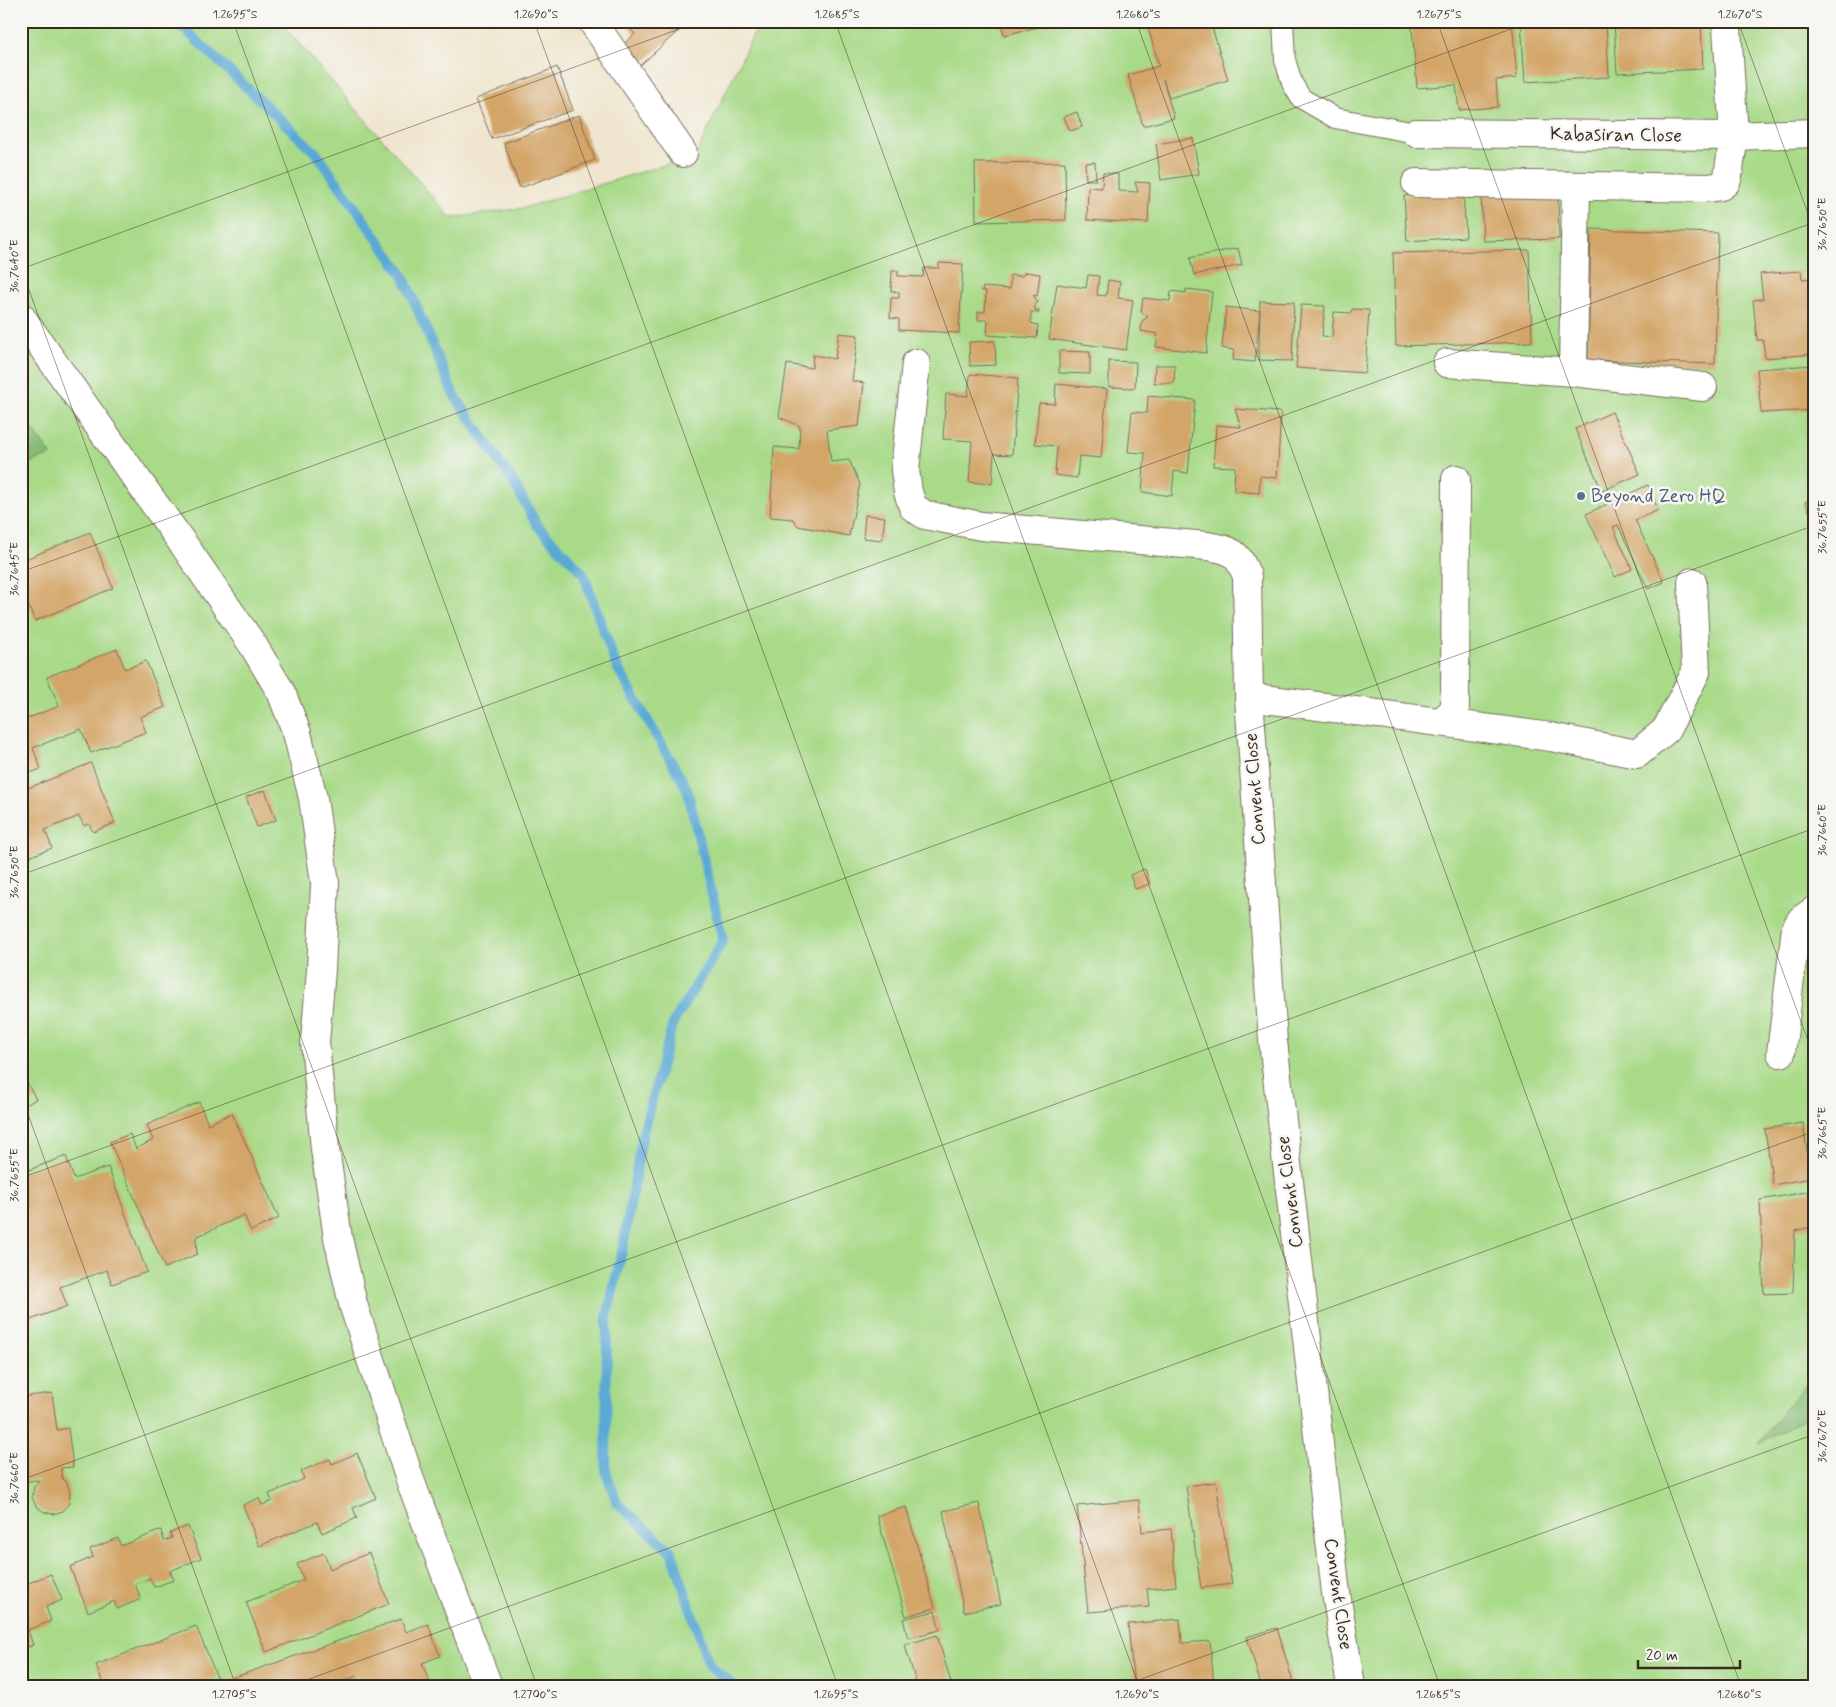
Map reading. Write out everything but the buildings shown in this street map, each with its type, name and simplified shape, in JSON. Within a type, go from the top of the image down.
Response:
[{"type":"street","points":[[592,21],[683,153]]},
{"type":"street","points":[[1416,184],[1715,188],[1726,182],[1734,136],[1725,21]]},
{"type":"street","name":"Kabasiran Close","points":[[1416,133],[1734,136],[1815,133]]},
{"type":"street","points":[[1573,372],[1576,186]]},
{"type":"street","points":[[21,317],[253,645],[281,692],[297,733],[313,798],[325,883],[315,1042],[325,1149],[338,1238],[353,1304],[410,1480],[488,1686]]},
{"type":"street","name":"Convent Close","points":[[916,363],[905,470],[908,492],[913,507],[925,515],[981,526],[1228,549],[1241,562],[1246,576],[1249,697],[1273,1041],[1336,1593],[1351,1686]]},
{"type":"street","points":[[1447,363],[1573,372],[1703,387]]},
{"type":"street","points":[[1441,722],[1455,709],[1456,478]]},
{"type":"street","points":[[1249,697],[1551,737],[1637,754],[1666,730],[1696,672],[1692,582]]},
{"type":"street","points":[[1781,1053],[1796,928],[1801,920],[1815,910]]},
{"type":"lane","points":[[1283,21],[1285,60],[1292,83],[1302,98],[1335,118],[1416,133]]},
{"type":"green space","points":[[21,21],[279,21],[451,218],[524,208],[696,155],[753,35],[771,21],[1815,21],[1815,1686],[21,1686]]},
{"type":"green space","points":[[21,412],[51,455],[21,466]]},
{"type":"green space","points":[[1815,1373],[1815,1414],[1758,1443]]},
{"type":"waterway","points":[[176,21],[317,154],[403,275],[453,393],[515,485],[537,525],[583,573],[616,665],[687,789],[723,941],[673,1023],[643,1132],[623,1247],[607,1317],[606,1471],[617,1503],[672,1552],[709,1665],[734,1686]]},
{"type":"place","name":"Beyond Zero HQ","points":[[1581,496]]}]
